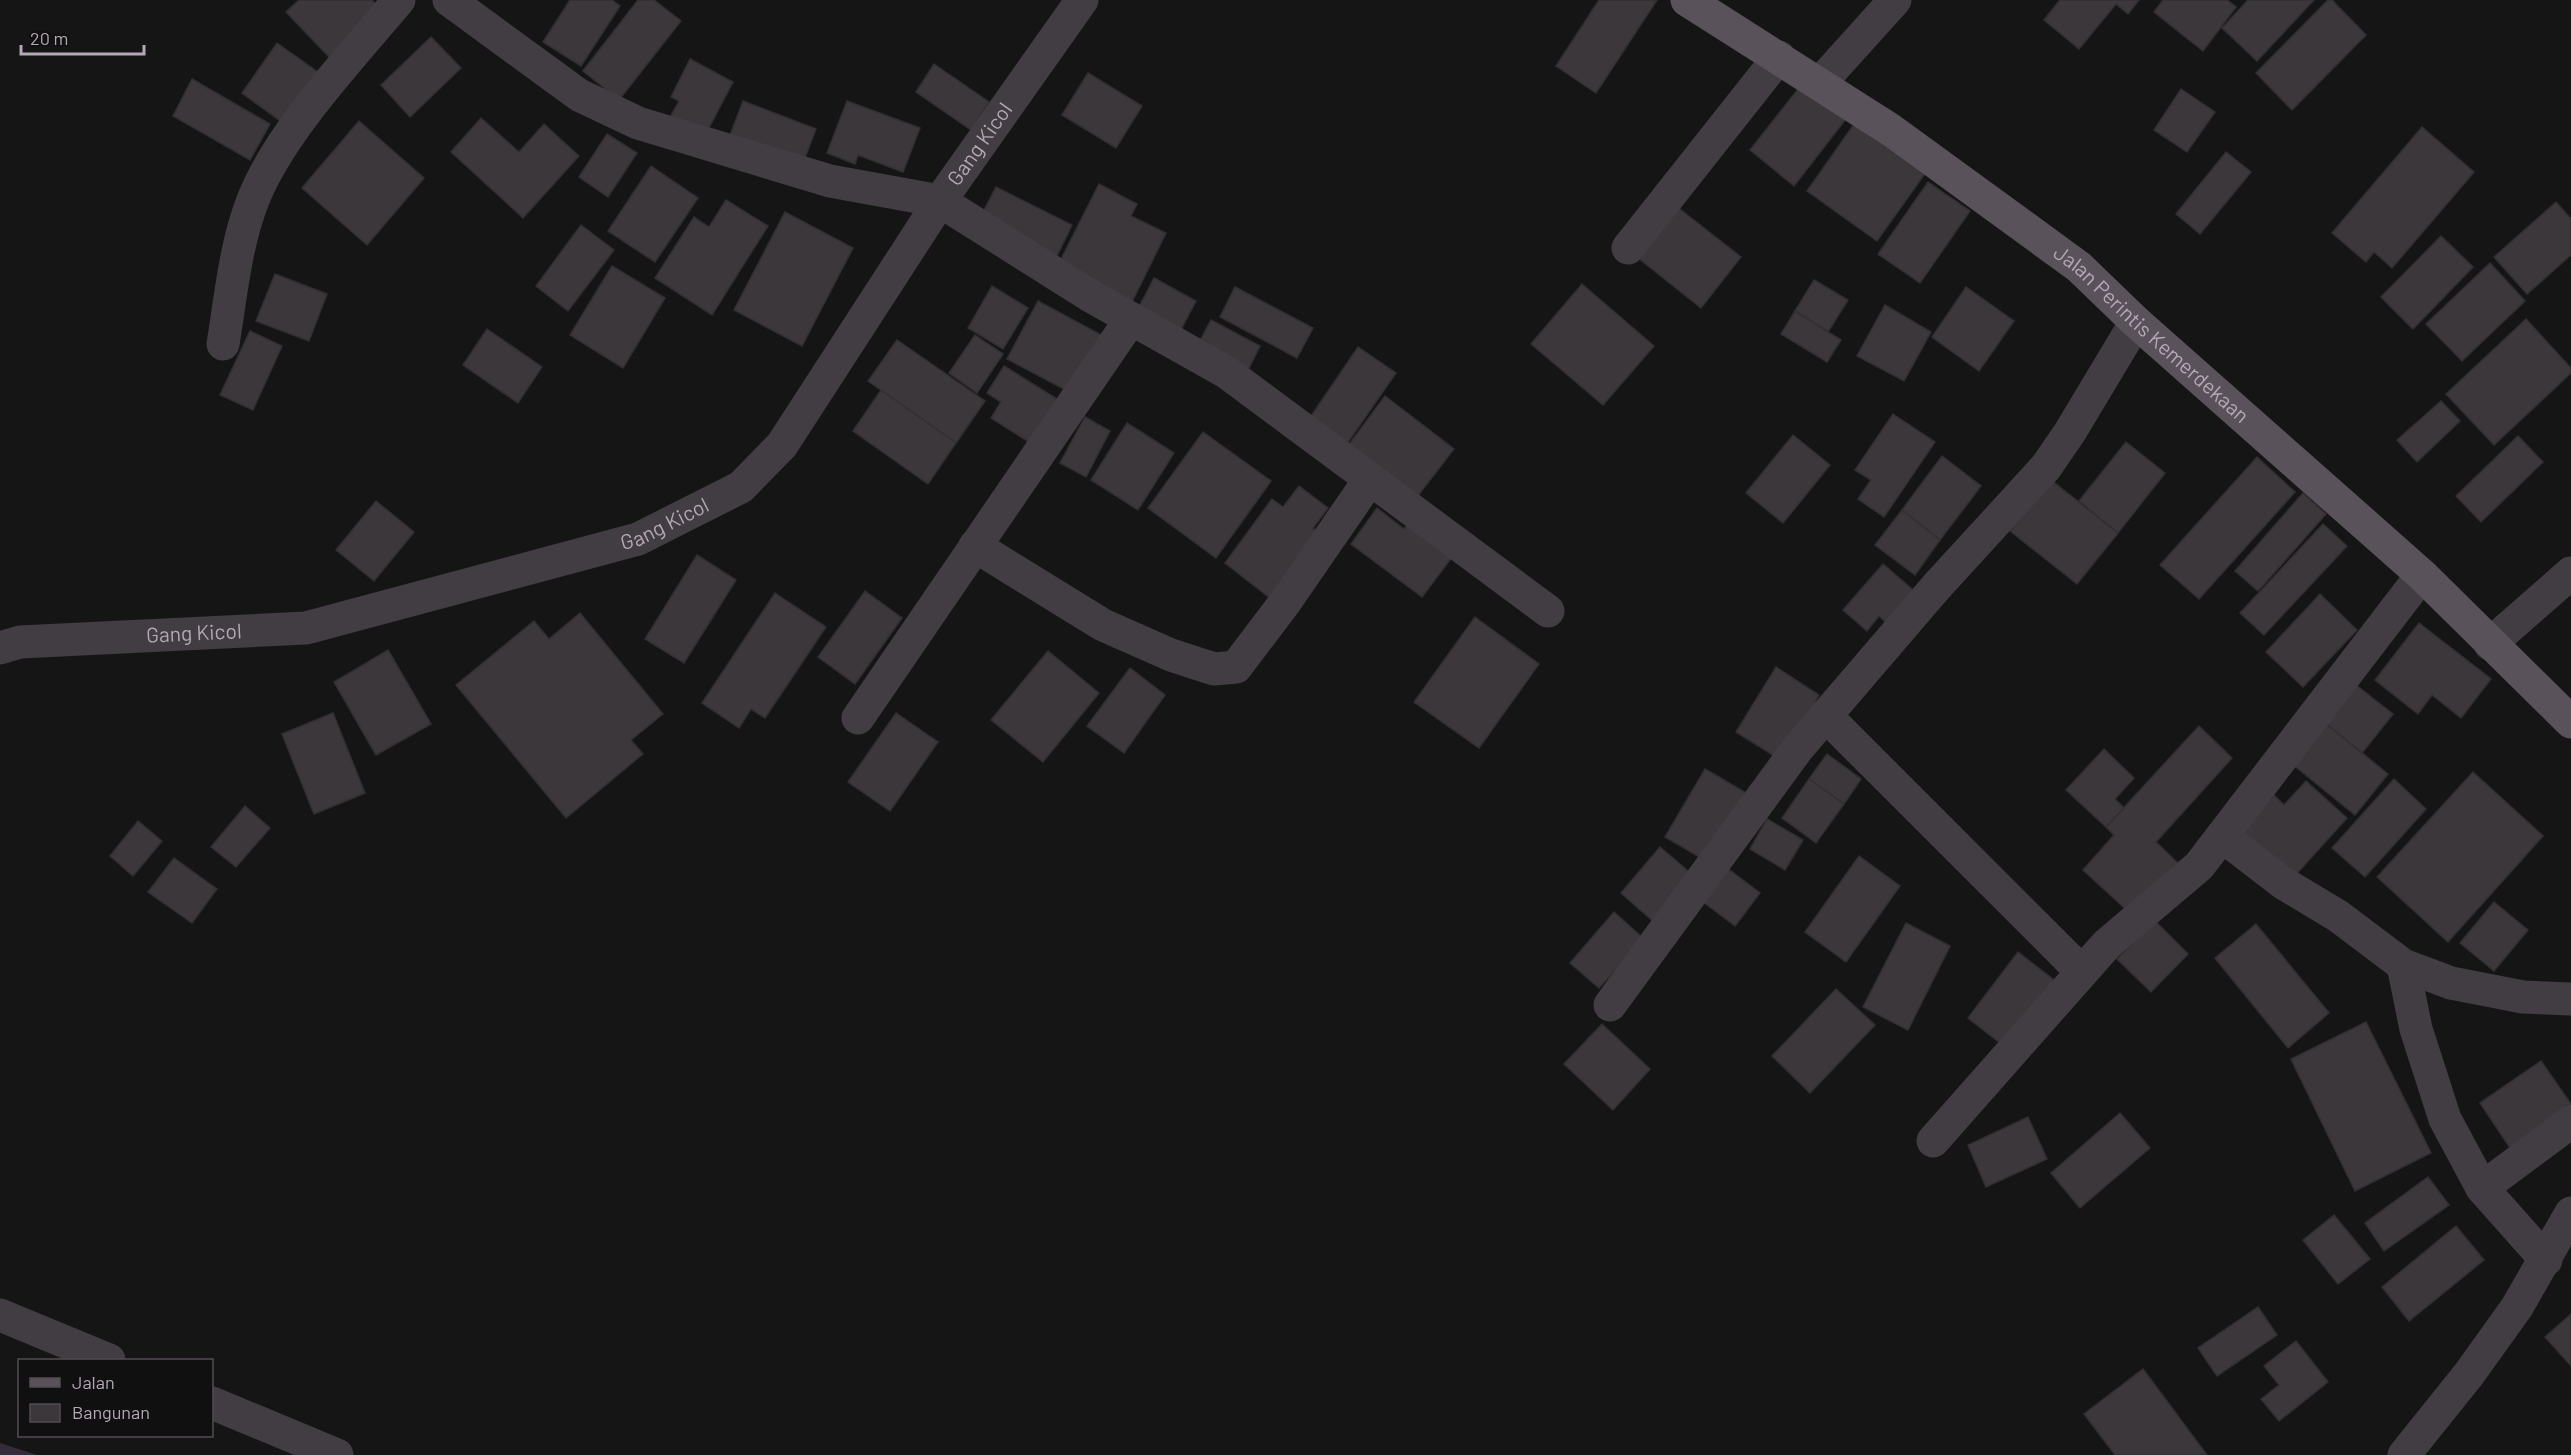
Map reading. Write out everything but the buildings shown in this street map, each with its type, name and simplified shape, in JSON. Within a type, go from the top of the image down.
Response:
[{"type":"main road","name":"Jalan Perintis Kemerdekaan","points":[[1687,0],[1821,82],[2079,267],[2136,322],[2422,575],[2571,722]]},
{"type":"street","points":[[224,344],[240,238],[253,198],[285,141],[399,0]]},
{"type":"street","points":[[449,0],[579,94],[638,123],[830,181],[940,201],[1131,319],[1226,372],[1548,611]]},
{"type":"street","name":"Gang Kicol","points":[[0,648],[20,642],[306,628],[638,539],[741,487],[782,445],[940,201],[1082,0]]},
{"type":"street","points":[[1821,82],[1895,0]]},
{"type":"street","points":[[1628,248],[1779,57]]},
{"type":"street","points":[[858,718],[1131,319]]},
{"type":"street","points":[[1610,1005],[1798,748],[1937,586],[2046,467],[2070,432],[2136,322]]},
{"type":"street","points":[[975,546],[1103,625],[1171,655],[1214,669],[1236,667],[1286,601],[1370,479]]},
{"type":"street","points":[[2490,644],[2571,573]]},
{"type":"street","points":[[1933,1141],[2107,944],[2199,866],[2422,575]]},
{"type":"street","points":[[1825,715],[2082,972]]},
{"type":"street","points":[[2222,836],[2283,883],[2338,916],[2403,965],[2462,985],[2523,997],[2571,999]]},
{"type":"street","points":[[2403,965],[2416,1029],[2445,1119],[2482,1188],[2546,1260]]},
{"type":"street","points":[[2482,1188],[2571,1122]]},
{"type":"street","points":[[2404,1455],[2469,1374],[2517,1307],[2571,1213]]},
{"type":"street","points":[[0,1315],[108,1359]]},
{"type":"street","points":[[213,1403],[337,1455]]},
{"type":"shaded area","points":[[0,1443],[37,1455],[0,1455]]}]
